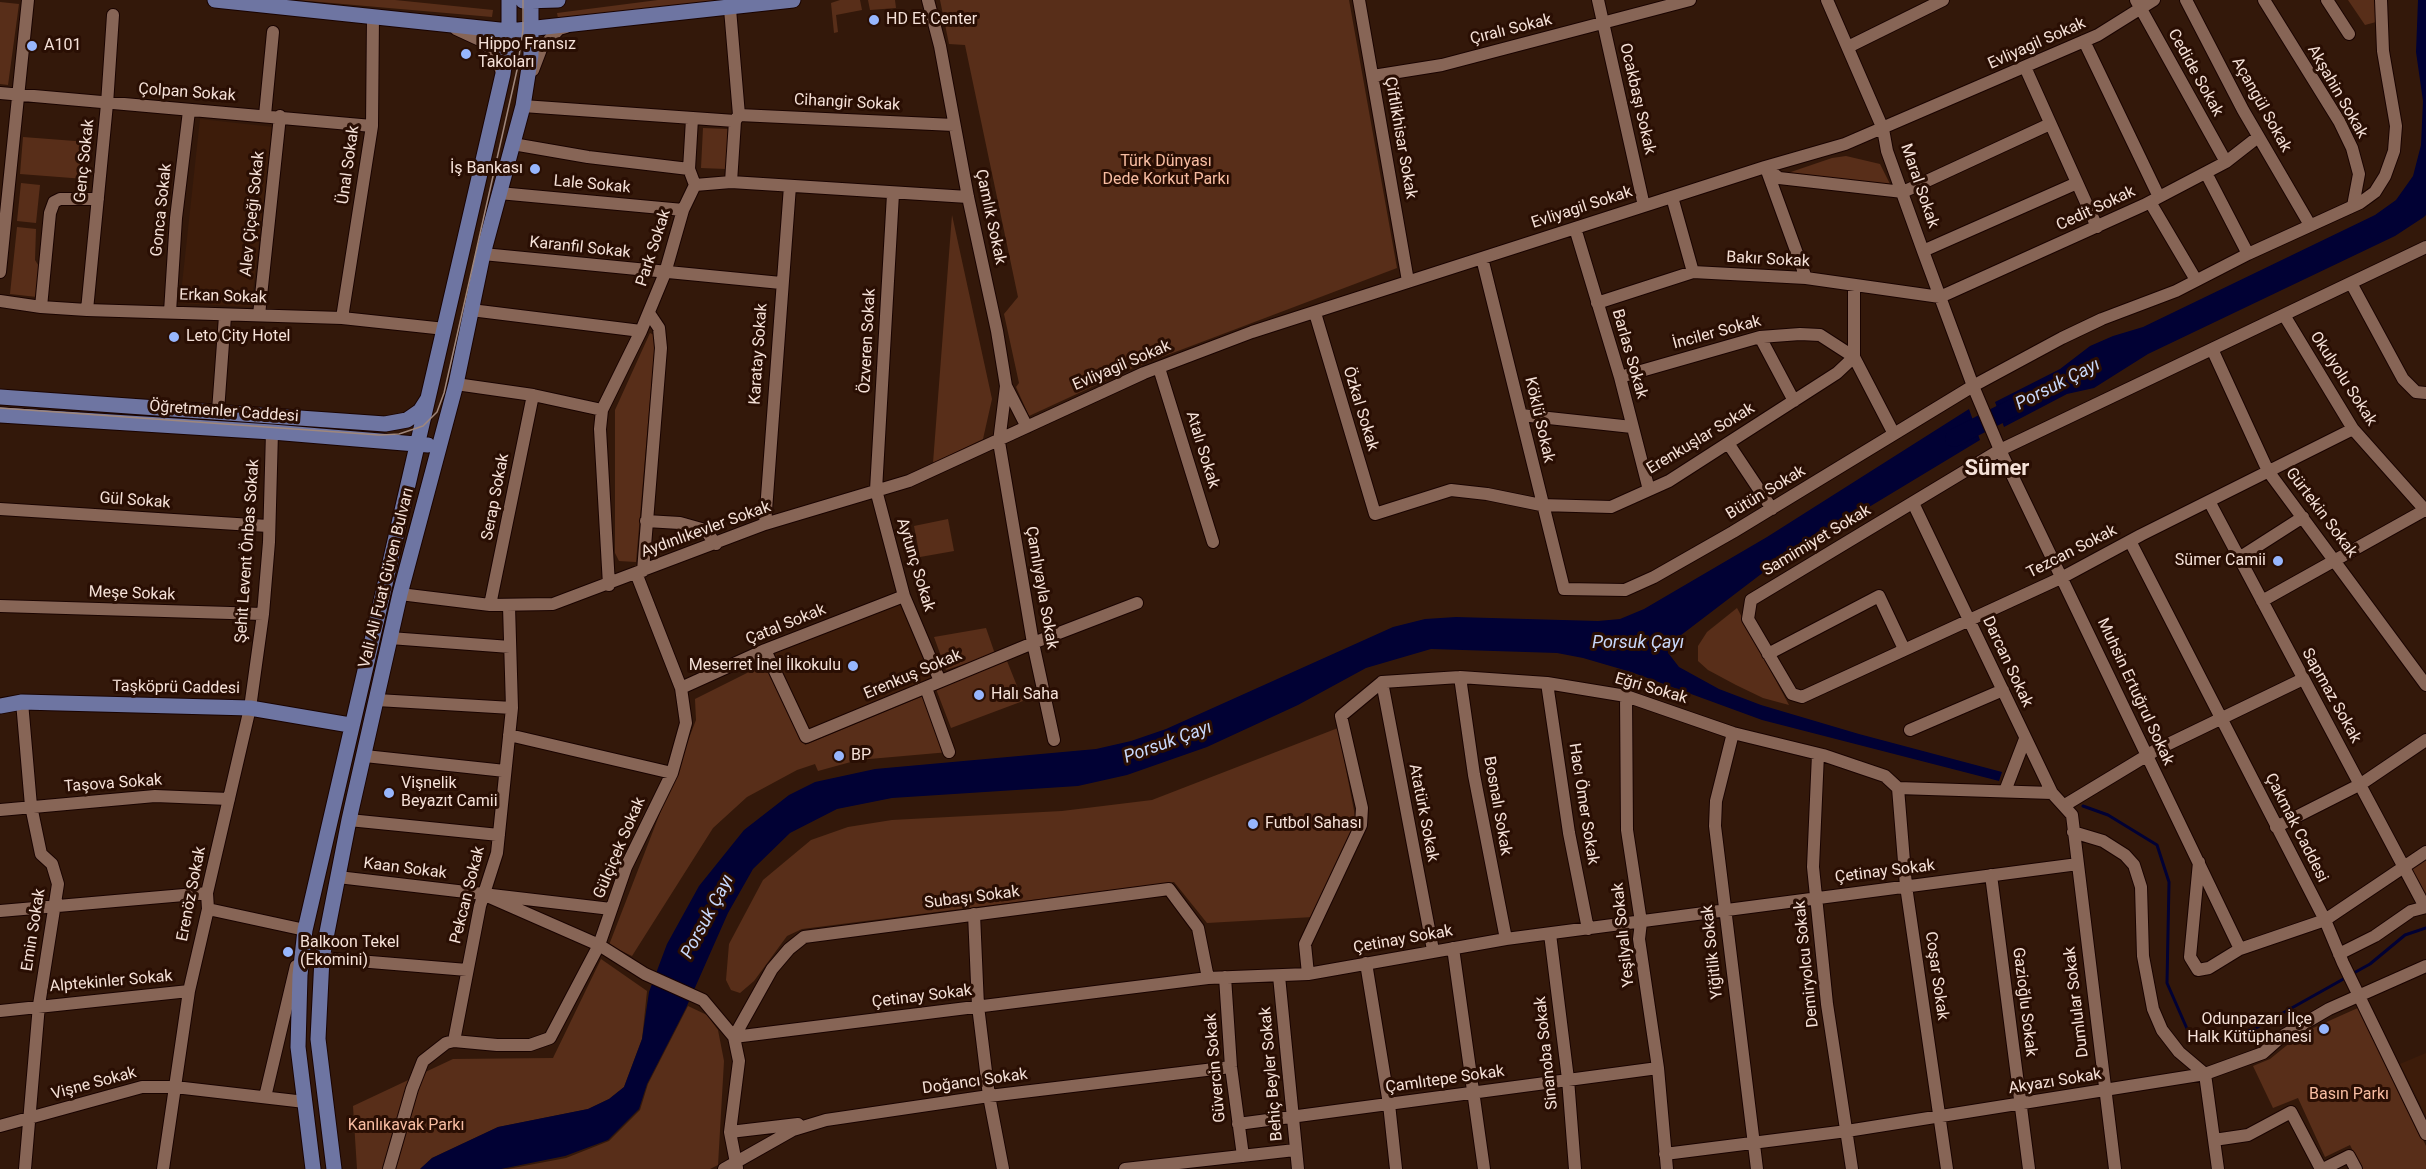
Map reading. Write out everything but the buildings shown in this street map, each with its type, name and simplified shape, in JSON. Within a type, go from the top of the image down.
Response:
[{"type":"main road","points":[[215,0],[509,31],[730,9],[793,0]]},
{"type":"main road","points":[[506,0],[558,0]]},
{"type":"main road","name":"Vali Ali Fuat Güven Bulvarı","points":[[334,1169],[318,1040],[322,958],[349,820],[390,638],[434,461],[431,442],[422,430],[503,74],[509,31],[506,0]]},
{"type":"main road","name":"Vali Ali Fuat Güven Bulvarı","points":[[313,1169],[298,1037],[300,975],[305,930],[350,725],[431,442],[456,384],[483,254],[524,98],[532,29],[531,1]]},
{"type":"main road","name":"Öğretmenler Caddesi","points":[[0,397],[385,424],[407,420],[420,411],[430,394]]},
{"type":"main road","name":"Öğretmenler Caddesi","points":[[0,415],[431,442]]},
{"type":"main road","points":[[397,422],[417,426],[422,430]]},
{"type":"main road","name":"Taşköprü Caddesi","points":[[0,706],[22,702],[250,708],[350,725]]},
{"type":"street","points":[[0,272],[4,199],[28,0]]},
{"type":"street","name":"Çamlık Sokak","points":[[928,0],[940,46],[1006,386],[999,442]]},
{"type":"street","name":"Çiftlikhisar Sokak","points":[[1359,0],[1408,281]]},
{"type":"street","name":"Ocakbaşı Sokak","points":[[1598,0],[1644,206]]},
{"type":"street","name":"Çıralı Sokak","points":[[1373,76],[1442,65],[1690,0]]},
{"type":"street","name":"Maral Sokak","points":[[1827,0],[1883,129],[1887,151],[1982,405]]},
{"type":"street","points":[[1848,47],[1943,0]]},
{"type":"street","name":"Evliyagil Sokak","points":[[1014,433],[1159,368],[1252,333],[1766,166],[1845,144],[2084,41],[2138,4],[2154,0]]},
{"type":"street","name":"Açangül Sokak","points":[[2186,0],[2258,137],[2310,225]]},
{"type":"street","name":"Akşahin Sokak","points":[[2264,0],[2339,121],[2352,148],[2359,174],[2353,206]]},
{"type":"street","points":[[2327,0],[2349,34]]},
{"type":"street","name":"Bütün Sokak","points":[[1564,589],[1625,590],[1654,577],[1772,509],[1973,386],[2062,338],[2196,280],[2353,206],[2375,192],[2385,176],[2394,151],[2396,126],[2383,51],[2381,0]]},
{"type":"street","name":"Cedide Sokak","points":[[2138,4],[2226,162]]},
{"type":"street","points":[[730,9],[737,118],[731,182]]},
{"type":"street","name":"Genç Sokak","points":[[87,310],[108,104],[113,15]]},
{"type":"street","name":"Ünal Sokak","points":[[342,318],[372,126],[374,16]]},
{"type":"street","points":[[432,22],[482,41],[492,50],[503,74]]},
{"type":"street","points":[[524,98],[541,49],[558,28],[585,22]]},
{"type":"street","points":[[265,115],[273,32]]},
{"type":"street","points":[[2084,41],[2154,200],[2196,280]]},
{"type":"street","points":[[2025,67],[2097,226]]},
{"type":"street","name":"Çolpan Sokak","points":[[0,93],[189,111],[280,116],[372,126]]},
{"type":"street","name":"Cihangir Sokak","points":[[524,98],[692,119],[737,118],[954,125]]},
{"type":"street","name":"Gonca Sokak","points":[[170,312],[176,218],[189,111]]},
{"type":"street","name":"Alev Çiçeği Sokak","points":[[259,315],[280,116]]},
{"type":"street","points":[[692,119],[689,169],[695,185],[731,182],[968,197]]},
{"type":"street","points":[[1766,166],[1779,178],[1903,192],[2050,124]]},
{"type":"street","name":"Cedit Sokak","points":[[1940,297],[2154,200],[2226,162],[2258,137]]},
{"type":"street","points":[[513,144],[588,157],[689,169]]},
{"type":"street","points":[[1766,166],[1806,278]]},
{"type":"street","points":[[2206,173],[2248,254]]},
{"type":"street","points":[[1923,251],[2077,183]]},
{"type":"street","name":"Park Sokak","points":[[609,585],[600,429],[602,410],[649,313],[665,273],[682,210],[695,185]]},
{"type":"street","name":"Karatay Sokak","points":[[765,524],[781,283],[790,186]]},
{"type":"street","name":"Lale Sokak","points":[[499,193],[682,210]]},
{"type":"street","name":"Özveren Sokak","points":[[876,490],[893,194]]},
{"type":"street","points":[[1672,197],[1693,272]]},
{"type":"street","points":[[41,307],[50,213],[54,202],[60,199],[98,199]]},
{"type":"street","name":"Barlas Sokak","points":[[1575,228],[1620,377],[1649,490]]},
{"type":"street","name":"Samimiyet Sokak","points":[[1802,697],[1792,694],[1748,619],[1751,600],[2000,450],[2426,247]]},
{"type":"street","name":"Karanfil Sokak","points":[[483,254],[781,283]]},
{"type":"street","name":"Köklü Sokak","points":[[1482,258],[1541,506],[1564,589]]},
{"type":"street","name":"Bakır Sokak","points":[[1597,303],[1693,272],[1806,278],[1940,297]]},
{"type":"street","points":[[2352,283],[2403,379],[2416,392],[2426,393]]},
{"type":"street","points":[[1854,285],[1854,357],[1894,434]]},
{"type":"street","name":"Erkan Sokak","points":[[0,301],[87,310],[342,318],[445,329]]},
{"type":"street","points":[[471,310],[641,332]]},
{"type":"street","points":[[640,572],[662,348],[659,328],[649,313]]},
{"type":"street","name":"Özkal Sokak","points":[[1315,313],[1375,514]]},
{"type":"street","name":"Okulyolu Sokak","points":[[2284,315],[2353,429],[2426,510]]},
{"type":"street","points":[[218,411],[225,316]]},
{"type":"street","name":"İnciler Sokak","points":[[1620,377],[1760,337],[1800,333],[1820,335],[1854,357]]},
{"type":"street","points":[[1760,337],[1794,401]]},
{"type":"street","name":"Gürtekin Sokak","points":[[2212,350],[2268,471],[2336,560],[2426,685]]},
{"type":"street","name":"Erenkuşlar Sokak","points":[[1375,514],[1451,490],[1487,494],[1541,506],[1611,507],[1669,481],[1837,373],[1854,357]]},
{"type":"street","name":"Atalı Sokak","points":[[1159,368],[1213,542]]},
{"type":"street","points":[[456,384],[533,395],[602,410]]},
{"type":"street","points":[[1006,386],[1027,427]]},
{"type":"street","name":"Serap Sokak","points":[[490,605],[533,395]]},
{"type":"street","name":"Muhsin Ertuğrul Sokak","points":[[1982,405],[2000,450],[2063,577],[2146,756],[2199,859],[2240,949]]},
{"type":"street","points":[[1521,415],[1632,428]]},
{"type":"street","name":"Tezcan Sokak","points":[[1802,697],[2063,577],[2353,429]]},
{"type":"street","name":"Şehit Levent Önbas Sokak","points":[[250,708],[263,614],[272,432]]},
{"type":"street","name":"Aydınlıkevler Sokak","points":[[400,594],[490,605],[553,604],[609,585],[765,524],[909,482],[999,442],[1014,433]]},
{"type":"street","name":"Çamlıyayla Sokak","points":[[999,442],[1033,643],[1054,740]]},
{"type":"street","points":[[1728,443],[1772,509]]},
{"type":"street","name":"Aytunç Sokak","points":[[876,490],[904,596],[940,681]]},
{"type":"street","name":"Sapmaz Sokak","points":[[2209,501],[2425,907]]},
{"type":"street","name":"Darcan Sokak","points":[[1913,503],[2052,793],[2065,805]]},
{"type":"street","name":"Gül Sokak","points":[[0,509],[268,526]]},
{"type":"street","points":[[2262,601],[2426,510]]},
{"type":"street","points":[[2239,558],[2303,517]]},
{"type":"street","points":[[646,521],[680,523],[705,530],[716,544]]},
{"type":"street","name":"Çakmak Caddesi","points":[[2130,541],[2325,920],[2341,959],[2426,1134]]},
{"type":"street","name":"Gülçiçek Sokak","points":[[454,1041],[531,1045],[550,1038],[599,945],[626,867],[672,773],[686,723],[681,687],[640,572]]},
{"type":"street","name":"Çatal Sokak","points":[[681,687],[765,650],[904,596]]},
{"type":"street","points":[[1767,654],[1879,596],[1904,649]]},
{"type":"street","name":"Erenkuş Sokak","points":[[765,650],[806,737],[1033,643],[1137,603]]},
{"type":"street","name":"Meşe Sokak","points":[[0,606],[263,614]]},
{"type":"street","name":"Pekcan Sokak","points":[[454,1041],[467,970],[497,853],[512,708],[509,606]]},
{"type":"street","points":[[390,638],[510,647]]},
{"type":"street","name":"Eğri Sokak","points":[[1382,682],[1461,678],[1548,683],[1626,696],[1733,733],[1818,754],[1885,777],[1898,788]]},
{"type":"street","name":"Bosnalı Sokak","points":[[1461,678],[1474,775],[1506,939]]},
{"type":"street","points":[[2218,1169],[2205,1074],[2179,1052],[2162,1030],[2153,1009],[2143,956],[2141,887],[2134,865],[2125,855],[2103,841],[2073,832],[2072,815],[2065,805],[2146,756],[2220,717],[2303,679]]},
{"type":"street","points":[[1308,974],[1305,944],[1361,825],[1362,808],[1341,716],[1382,682]]},
{"type":"street","name":"Atatürk Sokak","points":[[1382,682],[1433,950]]},
{"type":"street","name":"Hacı Ömer Sokak","points":[[1548,683],[1569,833],[1588,929]]},
{"type":"street","points":[[926,688],[949,752]]},
{"type":"street","points":[[1910,730],[2003,690]]},
{"type":"street","name":"Yeşilyalı Sokak","points":[[1626,696],[1628,830],[1641,922],[1639,939],[1658,1068],[1667,1169]]},
{"type":"street","points":[[377,700],[512,708]]},
{"type":"street","name":"Emin Sokak","points":[[22,702],[31,806],[41,854],[52,864],[58,884],[39,1005],[25,1169]]},
{"type":"street","name":"Erenöz Sokak","points":[[163,1169],[189,991],[208,909],[207,893],[250,708]]},
{"type":"street","name":"Yiğitlik Sokak","points":[[1733,733],[1722,770],[1715,809],[1715,826],[1757,1169]]},
{"type":"street","points":[[509,735],[672,773]]},
{"type":"street","points":[[2005,791],[2025,739]]},
{"type":"street","points":[[2276,826],[2361,784],[2426,740]]},
{"type":"street","name":"Demiryolcu Sokak","points":[[1818,754],[1813,867],[1827,1004],[1852,1169]]},
{"type":"street","points":[[365,756],[505,771]]},
{"type":"street","points":[[1898,788],[2052,793]]},
{"type":"street","name":"Coşar Sokak","points":[[1898,788],[1906,886],[1947,1169]]},
{"type":"street","name":"Taşova Sokak","points":[[0,810],[155,796],[229,799]]},
{"type":"street","points":[[349,820],[499,835]]},
{"type":"street","name":"Dumlular Sokak","points":[[2073,832],[2115,1169]]},
{"type":"street","points":[[2199,859],[2190,957],[2198,970],[2209,968],[2240,949],[2325,920],[2426,852]]},
{"type":"street","name":"Çetinay Sokak","points":[[734,1037],[1208,978],[1308,974],[1433,950],[1506,939],[2078,864]]},
{"type":"street","name":"Gazioğlu Sokak","points":[[1991,875],[2029,1169]]},
{"type":"street","name":"Kaan Sokak","points":[[338,877],[485,896],[612,909]]},
{"type":"street","name":"Subaşı Sokak","points":[[734,1037],[772,969],[789,949],[804,937],[1169,889],[1198,928],[1208,978]]},
{"type":"street","points":[[0,911],[207,893]]},
{"type":"street","points":[[485,896],[599,945],[645,974],[703,1000],[734,1037],[739,1061],[730,1132],[732,1167]]},
{"type":"street","points":[[2341,959],[2411,911],[2425,907]]},
{"type":"street","points":[[208,909],[305,930],[265,1097]]},
{"type":"street","points":[[974,914],[978,1006],[989,1096],[1003,1169]]},
{"type":"street","name":"Sinanoba Sokak","points":[[1550,934],[1568,1079],[1575,1169]]},
{"type":"street","points":[[1453,948],[1484,1169]]},
{"type":"street","points":[[322,958],[467,970]]},
{"type":"street","points":[[1366,963],[1389,1104],[1396,1169]]},
{"type":"street","name":"Akyazı Sokak","points":[[1665,1154],[1847,1131],[2104,1092],[2205,1074],[2263,1053],[2280,1037],[2357,990],[2426,966]]},
{"type":"street","name":"Behiç Beyler Sokak","points":[[1279,976],[1298,1169]]},
{"type":"street","name":"Güvercin Sokak","points":[[1225,977],[1231,1066],[1243,1156]]},
{"type":"street","name":"Alptekinler Sokak","points":[[0,1011],[39,1005],[189,991]]},
{"type":"street","points":[[389,1169],[412,1089],[423,1061],[446,1043],[454,1041]]},
{"type":"street","name":"Doğancı Sokak","points":[[732,1167],[793,1130],[826,1120],[989,1096],[1231,1066]]},
{"type":"street","name":"Çamlıtepe Sokak","points":[[1238,1124],[1658,1068]]},
{"type":"street","name":"Vişne Sokak","points":[[0,1126],[142,1087],[175,1087],[304,1102]]},
{"type":"street","points":[[2214,1140],[2248,1135],[2291,1112],[2322,1169],[2349,1156],[2356,1169]]},
{"type":"street","points":[[730,1132],[826,1120]]},
{"type":"street","points":[[1125,1169],[1295,1150]]},
{"type":"shaded area","points":[[200,119],[273,127],[251,307],[180,303]]},
{"type":"shaded area","name":"Meserret İnel İlkokulu","points":[[904,596],[940,681],[806,737],[765,650]]},
{"type":"shaded area","points":[[2426,1053],[2426,1116],[2400,1064]]},
{"type":"green space","points":[[297,0],[395,0],[493,10],[492,17]]},
{"type":"green space","points":[[658,0],[738,0],[558,18],[557,13]]},
{"type":"green space","points":[[840,0],[860,0],[862,10],[836,15],[838,32],[834,33],[831,3]]},
{"type":"green space","points":[[868,0],[895,0],[896,8],[870,10]]},
{"type":"green space","name":"Türk Dünyası Dede Korkut Parkı","points":[[940,0],[1349,0],[1397,268],[1133,368],[1029,416],[1016,387],[1019,383],[1004,314],[1018,297],[965,45],[949,44]]},
{"type":"green space","points":[[2348,0],[2377,0],[2376,22],[2365,25]]},
{"type":"green space","points":[[0,2],[19,4],[8,85],[0,84]]},
{"type":"green space","points":[[703,128],[728,129],[726,169],[701,168]]},
{"type":"green space","points":[[23,137],[88,142],[85,179],[20,174]]},
{"type":"green space","points":[[1846,156],[1880,164],[1890,184],[1788,173],[1832,158]]},
{"type":"green space","points":[[21,183],[40,185],[36,223],[17,221]]},
{"type":"green space","points":[[952,215],[992,399],[983,439],[933,463]]},
{"type":"green space","points":[[17,227],[36,229],[35,260],[40,268],[37,297],[10,294]]},
{"type":"green space","points":[[650,333],[654,335],[655,342],[636,562],[619,561],[615,553],[615,410]]},
{"type":"green space","points":[[948,519],[954,551],[920,557],[914,526]]},
{"type":"green space","points":[[1737,608],[1789,705],[1763,698],[1736,685],[1708,670],[1698,661],[1698,646],[1707,632]]},
{"type":"green space","points":[[986,628],[995,654],[946,670],[934,637]]},
{"type":"green space","name":"Halı Saha","points":[[1007,661],[1023,701],[951,728],[936,689]]},
{"type":"green space","points":[[767,663],[805,745],[928,694],[949,752],[858,760],[818,771],[815,764],[797,770],[747,797],[713,828],[632,956],[609,945],[696,720],[695,699]]},
{"type":"green space","points":[[1338,728],[1356,821],[1313,917],[1207,923],[1174,882],[802,929],[787,936],[754,981],[740,993],[731,990],[726,980],[729,944],[763,880],[811,840],[848,827],[892,820],[1062,811],[1152,800]]},
{"type":"green space","points":[[2426,851],[2426,907],[2404,865]]},
{"type":"green space","name":"Kanlıkavak Parkı","points":[[601,959],[647,991],[642,1039],[624,1087],[609,1099],[588,1109],[498,1127],[432,1158],[420,1169],[357,1169],[353,1106],[453,1059],[553,1058]]},
{"type":"green space","points":[[688,1006],[707,1015],[718,1030],[724,1061],[718,1165],[710,1169],[508,1169],[566,1158],[609,1141],[640,1110],[648,1084]]},
{"type":"green space","name":"Basın Parkı","points":[[2360,1007],[2426,1146],[2426,1169],[2362,1169],[2350,1145],[2325,1157],[2298,1098],[2273,1108],[2253,1066],[2270,1059],[2302,1033]]},
{"type":"water","name":"Porsuk Çayı","points":[[2418,0],[2426,0],[2426,215],[2395,236],[2148,354],[2094,388],[2067,394],[2004,427],[1995,402],[2060,369],[2090,346],[2143,327],[2375,215],[2396,200],[2413,176],[2421,145],[2423,101],[2416,52]]},
{"type":"water","name":"Porsuk Çayı","points":[[1969,409],[1980,440],[1773,565],[1672,642],[1669,654],[1679,667],[1719,689],[1761,705],[1859,734],[2002,772],[1999,781],[1762,720],[1631,672],[1583,658],[1557,653],[1431,649],[1366,668],[1298,705],[1207,747],[1127,775],[1078,786],[892,798],[837,809],[790,833],[753,869],[728,913],[686,1008],[647,1084],[639,1109],[608,1140],[565,1156],[501,1169],[420,1169],[432,1158],[498,1127],[588,1109],[609,1099],[624,1087],[642,1039],[649,992],[667,944],[699,886],[744,830],[789,795],[815,782],[875,769],[1096,749],[1131,741],[1166,729],[1393,627],[1425,619],[1456,617],[1598,621],[1620,619],[1644,609],[1767,537]]},
{"type":"waterway","name":"Porsuk Çayı","points":[[1954,438],[2020,404]]},
{"type":"waterway","points":[[2083,806],[2108,815],[2157,845],[2169,882],[2167,983],[2188,1031],[2222,1040],[2256,1028],[2347,977]]},
{"type":"waterway","points":[[2352,974],[2370,964],[2405,935],[2426,928]]},
{"type":"tram line","points":[[0,408],[379,435],[399,434],[423,426],[437,412],[444,393],[517,70],[523,30],[523,0]]},
{"type":"place","name":"HD Et Center","points":[[874,20]]},
{"type":"place","name":"A101","points":[[32,46]]},
{"type":"place","name":"Hippo Fransız Takoları","points":[[466,54]]},
{"type":"place","name":"İş Bankası","points":[[535,169]]},
{"type":"place","name":"Leto City Hotel","points":[[174,337]]},
{"type":"place","name":"Sümer Camii","points":[[2278,561]]},
{"type":"place","name":"Meserret İnel İlkokulu","points":[[853,666]]},
{"type":"place","name":"Halı Saha","points":[[979,695]]},
{"type":"place","name":"BP","points":[[839,756]]},
{"type":"place","name":"Vişnelik Beyazıt Camii","points":[[389,793]]},
{"type":"place","name":"Futbol Sahası","points":[[1253,824]]},
{"type":"place","name":"Balkoon Tekel (Ekomini)","points":[[288,952]]},
{"type":"place","name":"Odunpazarı İlçe Halk Kütüphanesi","points":[[2324,1029]]},
{"type":"district","name":"Sümer","points":[[1997,469]]}]
